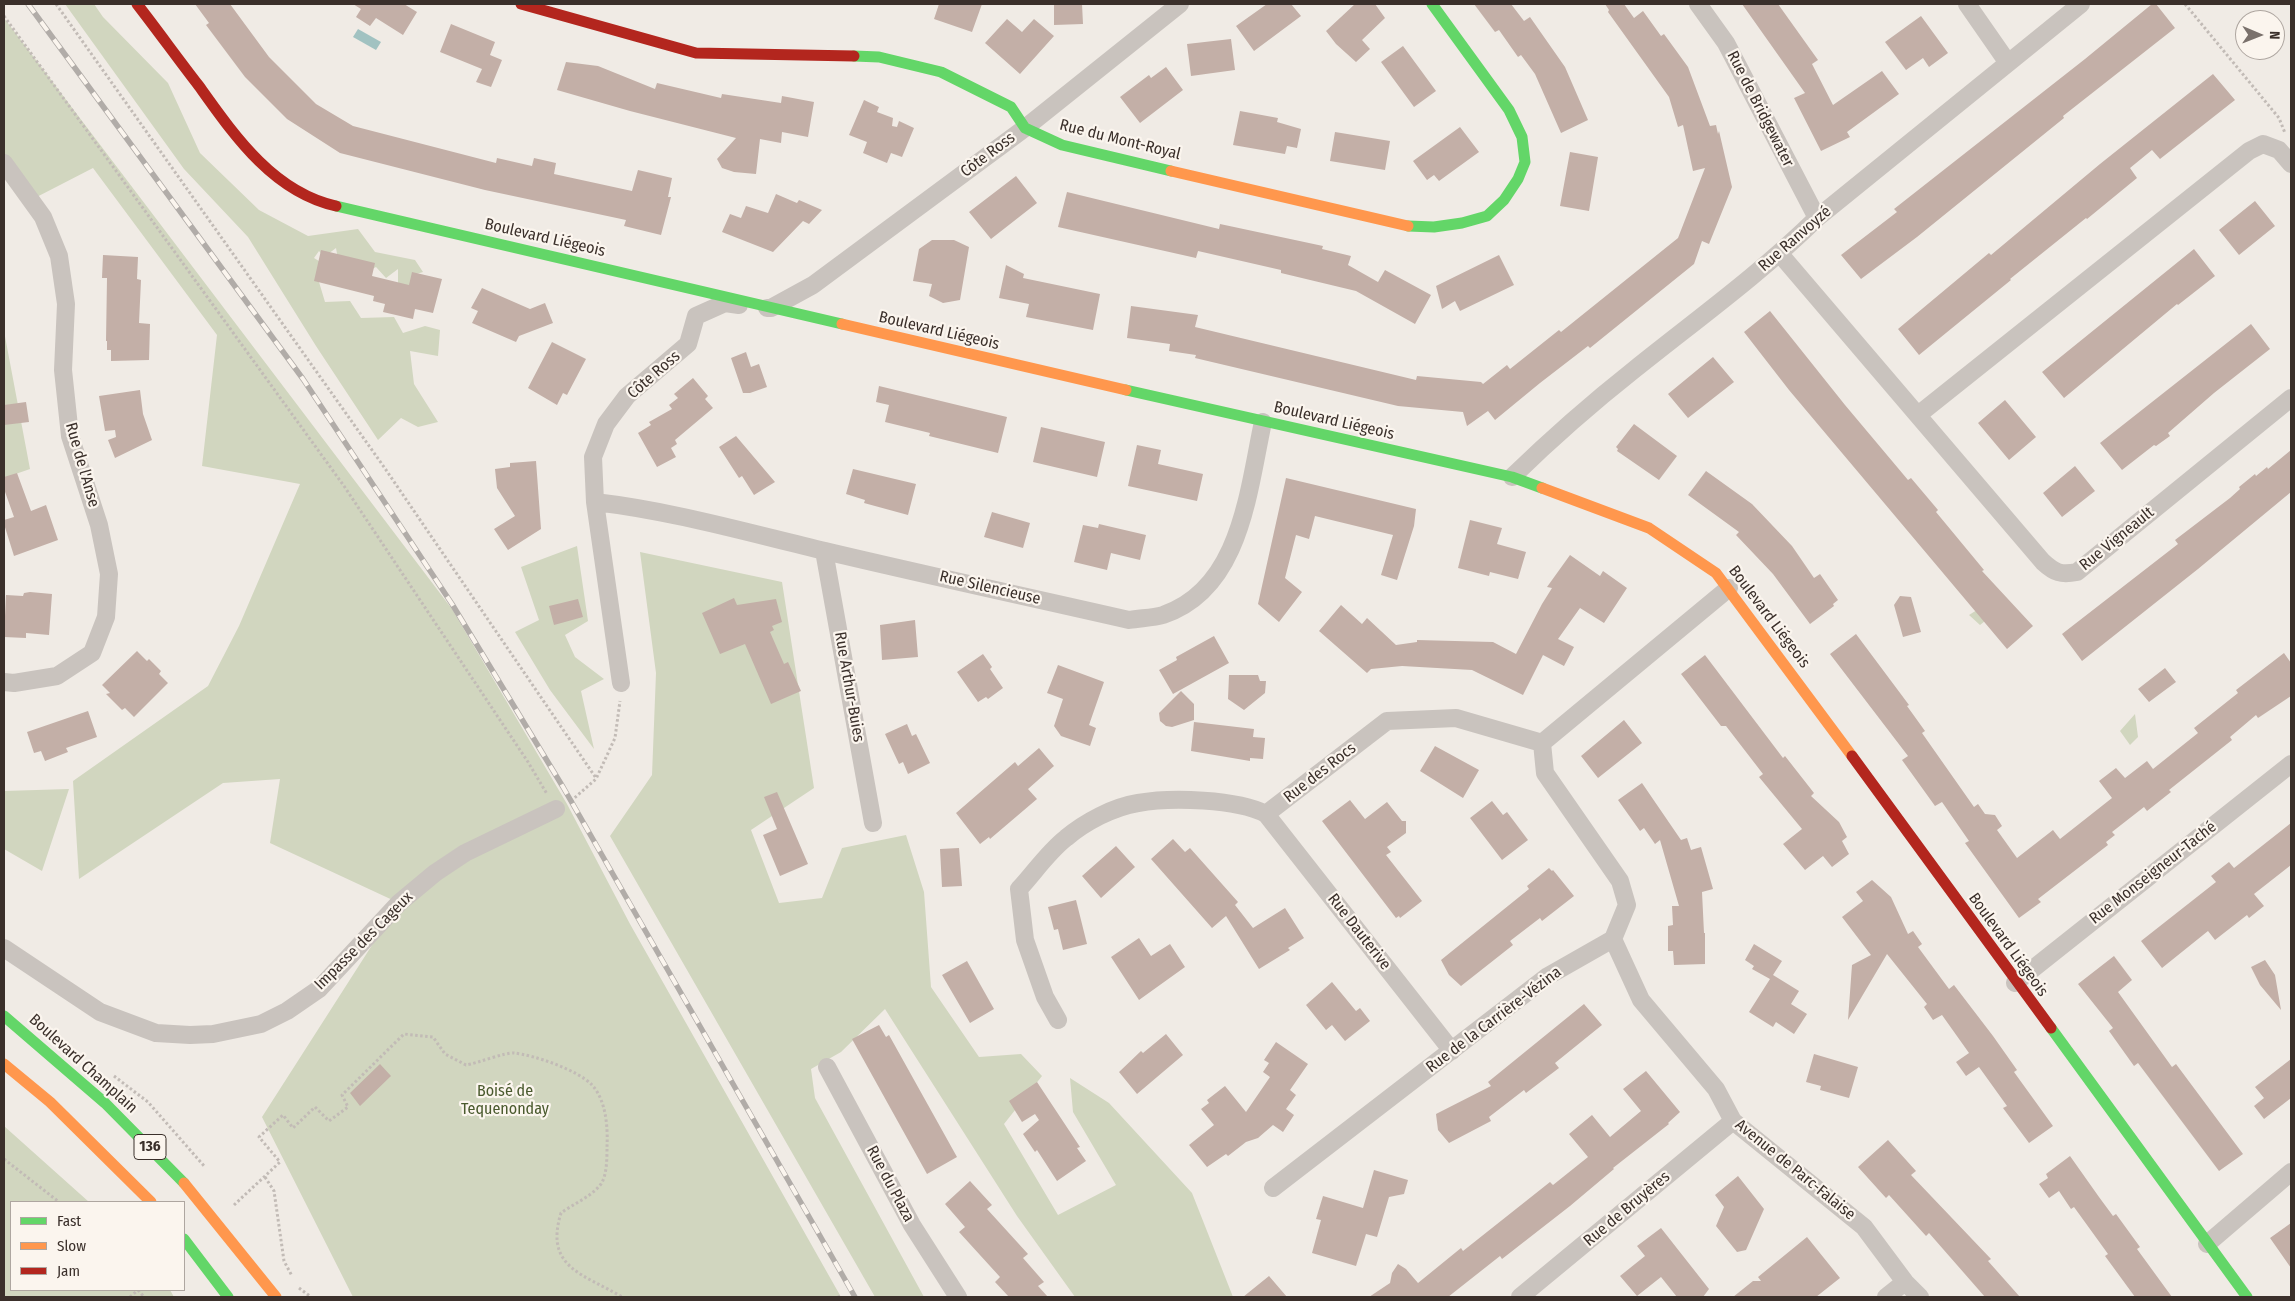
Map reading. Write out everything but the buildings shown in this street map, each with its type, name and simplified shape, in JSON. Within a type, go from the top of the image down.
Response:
[{"type":"street","name":"Boulevard Liégeois","points":[[137,4],[240,144],[271,172],[304,195],[330,205],[1263,422],[1512,477],[1649,528],[1716,573],[1729,588],[2247,1297]]},
{"type":"street","points":[[521,4],[696,53],[879,57],[941,72],[1011,107],[1025,128]]},
{"type":"street","name":"Rue du Mont-Royal","points":[[1025,128],[1062,145],[1412,227],[1462,224],[1487,216],[1504,200],[1518,179],[1525,162],[1522,137],[1509,110],[1432,4]]},
{"type":"street","name":"Rue de Bridgewater","points":[[1698,4],[1726,42],[1817,218]]},
{"type":"street","points":[[1967,4],[2008,63]]},
{"type":"street","name":"Rue Ranvoyzé","points":[[1512,477],[1556,434],[1780,254],[1817,218],[2081,4]]},
{"type":"street","name":"Côte Ross","points":[[621,683],[595,502],[593,457],[606,424],[627,396],[688,344],[696,316],[725,304],[771,308],[812,285],[1025,128],[1174,5]]},
{"type":"street","points":[[1918,415],[2249,151],[2262,144],[2279,150],[2291,164]]},
{"type":"street","name":"Rue de l'Anse","points":[[4,164],[43,217],[59,256],[66,304],[63,370],[70,436],[99,526],[109,574],[106,617],[92,653],[57,676],[14,683],[4,682]]},
{"type":"street","name":"Rue Vigneault","points":[[1780,254],[2043,562],[2053,571],[2063,574],[2077,572],[2291,398]]},
{"type":"street","name":"Rue Silencieuse","points":[[595,502],[625,505],[706,521],[824,551],[1129,620],[1163,615],[1201,594],[1228,557],[1240,527],[1263,422]]},
{"type":"street","name":"Rue Arthur-Buies","points":[[824,551],[873,823]]},
{"type":"street","points":[[1613,939],[1627,905],[1620,881],[1545,773],[1542,743],[1729,588]]},
{"type":"street","name":"Rue des Rocs","points":[[1266,814],[1387,721],[1456,718],[1542,743]]},
{"type":"street","name":"Rue Monseigneur-Taché","points":[[2016,983],[2291,764]]},
{"type":"street","points":[[1058,1020],[1045,997],[1025,940],[1019,889],[1065,838],[1102,815],[1137,803],[1194,800],[1254,808],[1266,814]]},
{"type":"street","name":"Impasse des Cageux","points":[[4,948],[100,1012],[156,1033],[213,1034],[261,1024],[287,1011],[319,989],[399,903],[435,873],[465,853],[556,808]]},
{"type":"street","name":"Rue Dauterive","points":[[1266,814],[1452,1051]]},
{"type":"street","name":"Rue de la Carrière-Vézina","points":[[1273,1188],[1548,976],[1613,939]]},
{"type":"street","name":"Avenue de Parc-Falaise","points":[[1613,939],[1641,1000],[1716,1089],[1733,1121],[1864,1227],[1905,1282],[1920,1297]]},
{"type":"street","name":"Boulevard Champlain","points":[[4,1016],[66,1067],[162,1159],[217,1220],[276,1297]]},
{"type":"street","name":"136","points":[[4,1064],[57,1109],[150,1201]]},
{"type":"street","name":"Rue du Plaza","points":[[827,1067],[912,1225],[958,1297]]},
{"type":"street","name":"Rue de Bruyères","points":[[1520,1297],[1733,1121]]},
{"type":"street","points":[[2207,1244],[2291,1172]]},
{"type":"street","points":[[185,1240],[228,1297]]},
{"type":"street","points":[[1886,1297],[1905,1282]]},
{"type":"path","points":[[56,4],[378,459],[596,779]]},
{"type":"path","points":[[2185,4],[2279,118],[2285,131]]},
{"type":"path","points":[[4,16],[344,486],[528,762],[556,808],[567,804],[596,779],[615,738],[621,683]]},
{"type":"path","points":[[280,1162],[259,1137],[283,1115],[293,1128],[316,1107],[329,1121],[348,1107],[342,1095],[404,1034],[433,1037],[445,1054],[466,1064],[512,1053],[539,1058],[562,1067],[592,1085],[604,1108],[607,1162],[602,1183],[590,1195],[561,1213],[555,1231],[558,1251],[574,1272],[622,1297]]},
{"type":"path","points":[[4,1159],[58,1201]]},
{"type":"path","points":[[265,1177],[274,1191],[284,1261],[293,1278]]},
{"type":"path","points":[[297,1286],[311,1297]]},
{"type":"green space","points":[[65,4],[94,4],[103,17],[168,83],[200,153],[259,210],[308,236],[358,229],[375,252],[415,260],[423,272],[413,275],[419,293],[398,284],[398,269],[386,278],[376,267],[366,272],[339,265],[336,248],[324,257],[319,251],[314,258],[327,266],[319,282],[325,302],[350,301],[361,318],[394,317],[403,333],[425,326],[440,330],[438,356],[410,351],[414,384],[438,422],[418,427],[401,418],[378,440],[316,346],[248,237],[184,169]]},
{"type":"green space","name":"Boisé de Tequenonday","points":[[4,18],[452,609],[567,804],[630,924],[841,1297],[353,1297],[262,1117],[399,903],[270,843],[280,779],[223,783],[79,879],[73,781],[208,686],[239,626],[300,484],[202,466],[217,335],[93,168],[27,202],[4,165]]},
{"type":"green space","points":[[4,331],[30,469],[4,478]]},
{"type":"green space","points":[[577,546],[588,621],[565,635],[575,657],[604,679],[581,691],[594,749],[550,690],[515,632],[539,620],[521,567]]},
{"type":"green space","points":[[640,552],[782,582],[814,788],[751,830],[779,903],[822,898],[842,848],[906,835],[924,892],[931,987],[979,1057],[1021,1054],[1042,1076],[1004,1124],[1058,1215],[1116,1185],[1073,1112],[1070,1078],[1109,1103],[1192,1193],[1233,1297],[1075,1297],[1017,1216],[885,1009],[841,1052],[811,1069],[815,1098],[924,1297],[875,1297],[610,836],[652,775],[656,673]]},
{"type":"green space","points":[[1985,605],[1995,613],[1980,625],[1969,615]]},
{"type":"green space","points":[[2135,714],[2138,737],[2130,745],[2120,731]]},
{"type":"green space","points":[[69,789],[42,871],[4,849],[4,791]]},
{"type":"green space","points":[[4,1126],[88,1201],[10,1201],[10,1291],[171,1291],[174,1297],[4,1297]]},
{"type":"water","points":[[358,29],[381,42],[376,50],[353,37]]},
{"type":"railway","points":[[28,4],[303,379],[452,604],[563,787],[855,1297]]},
{"type":"traffic: fast","points":[[1408,226],[1434,227],[1462,223],[1487,216],[1504,200],[1518,179],[1525,162],[1522,137],[1509,110],[1432,4]]},
{"type":"traffic: fast","points":[[854,56],[879,57],[941,72],[1011,107],[1025,128],[1062,145],[1171,171]]},
{"type":"traffic: fast","points":[[336,206],[842,324]]},
{"type":"traffic: fast","points":[[1126,390],[1512,477],[1542,488]]},
{"type":"traffic: fast","points":[[4,1016],[105,1103],[184,1183]]},
{"type":"traffic: fast","points":[[2051,1028],[2247,1297]]},
{"type":"traffic: fast","points":[[185,1240],[228,1297]]},
{"type":"traffic: slow","points":[[1171,171],[1408,226]]},
{"type":"traffic: slow","points":[[842,324],[1126,390]]},
{"type":"traffic: slow","points":[[1542,488],[1649,528],[1716,573],[1852,756]]},
{"type":"traffic: slow","points":[[4,1064],[50,1102],[150,1201]]},
{"type":"traffic: slow","points":[[184,1183],[276,1297]]},
{"type":"traffic: jam","points":[[137,4],[226,123],[257,159],[274,175],[293,188],[313,199],[336,206]]},
{"type":"traffic: jam","points":[[521,4],[696,53],[854,56]]},
{"type":"traffic: jam","points":[[1852,756],[2051,1028]]}]
